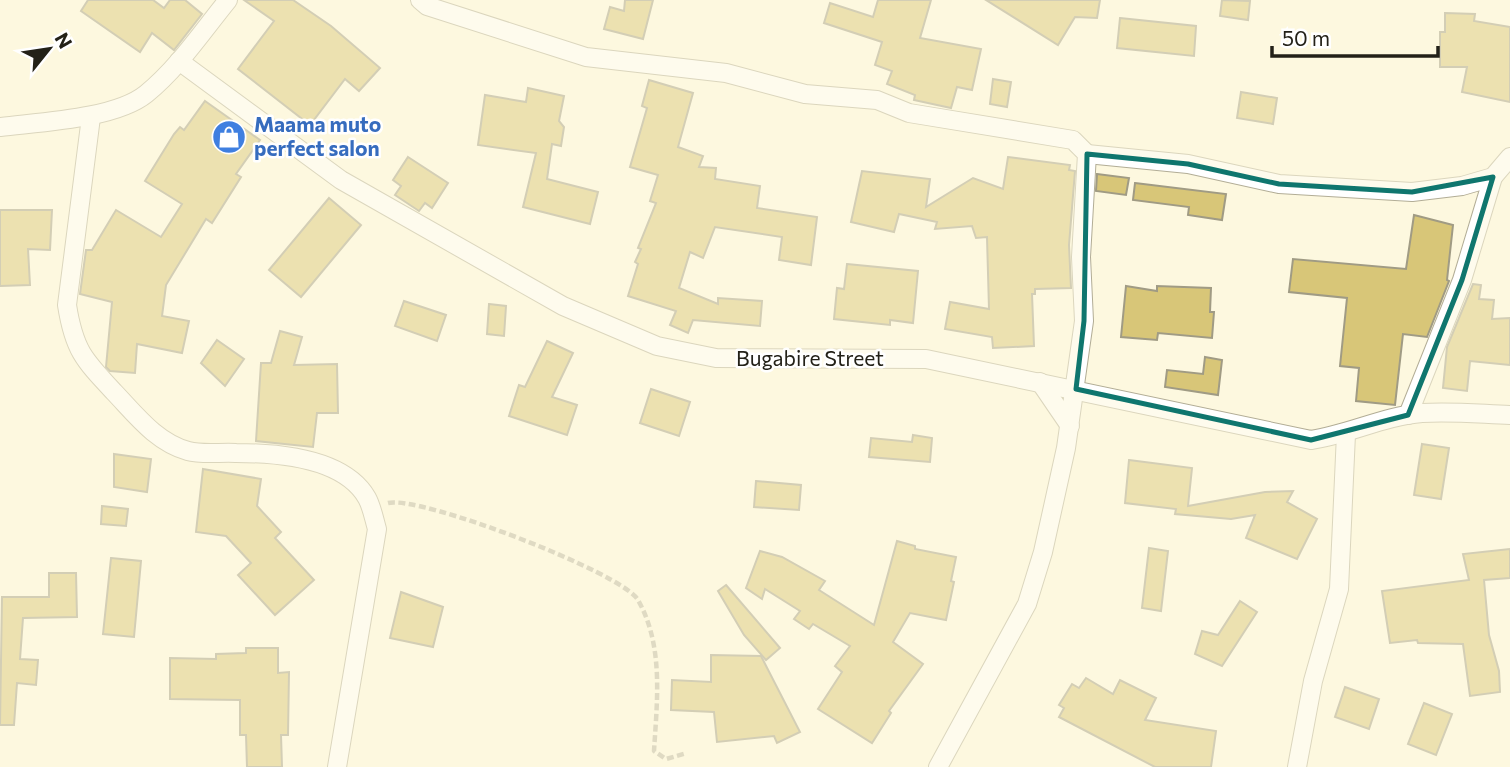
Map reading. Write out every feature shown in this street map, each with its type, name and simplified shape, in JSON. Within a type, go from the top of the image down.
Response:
[{"type":"street","points":[[0,127],[91,117],[145,96],[180,61],[228,0]]},
{"type":"street","points":[[420,0],[427,6],[586,57],[726,73],[805,94],[877,100],[909,113],[1073,140],[1087,154],[1188,164],[1279,184],[1412,192],[1462,186],[1493,177]]},
{"type":"street","name":"Bugabire Street","points":[[180,61],[341,180],[563,306],[657,346],[716,358],[926,359],[1076,388],[1311,440],[1346,435],[1381,420],[1408,415],[1510,415]]},
{"type":"street","points":[[91,117],[67,305],[71,330],[82,357],[149,429],[168,443],[190,452],[273,453],[302,457],[350,480],[367,498],[377,529],[337,767]]},
{"type":"street","points":[[938,767],[1027,604],[1043,552],[1070,426],[1084,321],[1081,257],[1087,154]]},
{"type":"street","points":[[1408,415],[1462,280],[1493,177],[1510,157]]},
{"type":"street","points":[[1040,382],[1070,426]]},
{"type":"street","points":[[1297,767],[1313,681],[1339,589],[1346,435]]},
{"type":"path","points":[[371,509],[393,501],[471,519],[573,560],[637,597],[656,645],[654,751],[666,759],[687,753]]},
{"type":"highlighted area","points":[[1087,154],[1188,164],[1279,184],[1412,192],[1493,177],[1462,280],[1408,415],[1311,440],[1076,389],[1084,321]]},
{"type":"building","points":[[88,0],[153,0],[164,8],[170,0],[185,0],[202,14],[174,50],[152,33],[140,52],[81,11]]},
{"type":"building","points":[[244,0],[293,0],[331,26],[380,68],[359,91],[345,79],[310,125],[238,69],[274,21]]},
{"type":"building","points":[[625,0],[653,0],[643,39],[604,29],[610,7],[624,11]]},
{"type":"building","points":[[878,0],[931,0],[920,38],[981,49],[972,90],[957,87],[951,108],[914,100],[915,95],[887,84],[892,71],[875,65],[882,42],[824,23],[830,3],[873,17]]},
{"type":"building","points":[[986,0],[1100,0],[1097,18],[1075,17],[1058,45]]},
{"type":"building","points":[[1222,0],[1250,1],[1248,20],[1220,16]]},
{"type":"building","points":[[1445,13],[1475,14],[1474,21],[1510,27],[1510,102],[1462,92],[1467,67],[1440,67],[1440,32],[1445,32]]},
{"type":"building","points":[[1120,18],[1196,26],[1194,56],[1117,48]]},
{"type":"building","points":[[993,79],[1011,82],[1007,107],[990,104]]},
{"type":"building","points":[[649,80],[693,93],[678,147],[703,156],[699,167],[716,168],[715,179],[760,186],[757,208],[817,217],[811,265],[779,260],[782,237],[715,227],[703,258],[690,252],[679,288],[718,304],[718,298],[762,301],[760,326],[693,320],[688,333],[670,325],[676,311],[628,296],[638,264],[635,262],[641,249],[638,248],[656,203],[650,201],[658,175],[630,167],[647,108],[642,106]]},
{"type":"building","points":[[528,88],[564,96],[559,121],[564,127],[561,146],[552,144],[547,179],[598,192],[590,224],[523,207],[536,153],[478,145],[485,95],[526,102]]},
{"type":"building","points":[[1241,92],[1277,98],[1273,124],[1237,118]]},
{"type":"building","points":[[205,101],[260,140],[236,174],[241,177],[212,223],[206,219],[166,285],[162,316],[189,321],[182,353],[137,344],[135,373],[110,371],[106,367],[112,302],[80,294],[86,250],[92,250],[116,210],[161,237],[182,204],[145,181],[174,134],[180,127],[184,130]]},
{"type":"building","points":[[408,157],[448,183],[432,208],[425,203],[419,211],[395,195],[401,186],[393,180]]},
{"type":"building","points":[[1008,157],[1070,165],[1069,170],[1075,171],[1069,245],[1071,288],[1035,289],[1035,294],[1032,294],[1034,346],[993,348],[992,337],[945,329],[950,302],[989,309],[987,237],[976,238],[972,226],[935,229],[937,222],[899,214],[894,232],[851,222],[862,171],[930,179],[926,207],[973,178],[1003,189]]},
{"type":"building","points":[[1097,174],[1129,178],[1126,195],[1096,191]]},
{"type":"building","points":[[1135,183],[1226,194],[1222,220],[1188,215],[1189,207],[1133,200]]},
{"type":"building","points":[[329,198],[361,225],[301,297],[269,270]]},
{"type":"building","points":[[0,210],[52,210],[50,250],[28,249],[30,285],[0,286]]},
{"type":"building","points":[[1414,215],[1453,225],[1449,281],[1427,337],[1403,334],[1395,405],[1356,401],[1359,368],[1340,366],[1347,298],[1289,292],[1293,259],[1406,269]]},
{"type":"building","points":[[847,264],[918,271],[913,323],[890,320],[890,325],[834,319],[837,288],[844,289]]},
{"type":"building","points":[[1473,284],[1481,285],[1479,299],[1494,300],[1492,319],[1510,318],[1510,365],[1470,361],[1467,391],[1443,388],[1447,347]]},
{"type":"building","points":[[1126,286],[1157,291],[1157,286],[1211,288],[1210,312],[1214,312],[1212,338],[1158,333],[1157,340],[1121,337]]},
{"type":"building","points":[[404,301],[446,315],[437,341],[395,326]]},
{"type":"building","points":[[489,304],[506,306],[504,336],[487,334]]},
{"type":"building","points":[[280,331],[302,337],[294,365],[337,364],[338,413],[317,413],[313,447],[256,441],[261,363],[271,363]]},
{"type":"building","points":[[217,340],[244,359],[225,386],[201,363]]},
{"type":"building","points":[[547,341],[573,353],[552,397],[577,405],[567,435],[509,416],[519,385],[525,387]]},
{"type":"building","points":[[1205,357],[1222,360],[1218,395],[1165,387],[1167,370],[1203,374]]},
{"type":"building","points":[[651,389],[690,402],[679,436],[640,423]]},
{"type":"building","points":[[913,435],[932,438],[930,462],[869,457],[871,438],[912,442]]},
{"type":"building","points":[[1422,444],[1449,448],[1441,499],[1414,495]]},
{"type":"building","points":[[114,454],[151,459],[147,492],[114,487]]},
{"type":"building","points":[[1129,460],[1192,468],[1188,506],[1265,492],[1293,491],[1287,502],[1317,519],[1297,559],[1246,538],[1255,515],[1231,519],[1175,514],[1176,509],[1125,503]]},
{"type":"building","points":[[203,469],[261,479],[257,506],[281,532],[275,538],[314,580],[275,615],[238,575],[251,563],[226,536],[196,532]]},
{"type":"building","points":[[756,481],[801,485],[799,510],[754,507]]},
{"type":"building","points":[[102,506],[128,509],[126,526],[101,524]]},
{"type":"building","points":[[897,541],[915,546],[915,549],[956,557],[951,581],[954,582],[946,620],[910,613],[893,642],[923,664],[889,711],[891,713],[872,743],[818,709],[842,672],[835,666],[850,646],[813,624],[809,629],[794,619],[800,611],[765,589],[762,599],[746,588],[760,551],[782,557],[825,581],[819,590],[874,625]]},
{"type":"building","points":[[1149,548],[1168,551],[1161,611],[1142,608]]},
{"type":"building","points":[[1510,549],[1510,578],[1484,580],[1489,635],[1499,671],[1500,692],[1470,696],[1463,644],[1418,643],[1417,640],[1390,643],[1382,591],[1469,580],[1463,554]]},
{"type":"building","points":[[111,558],[141,561],[134,637],[103,634]]},
{"type":"building","points":[[49,573],[76,573],[77,617],[23,618],[20,659],[38,660],[36,685],[17,683],[14,725],[0,725],[2,597],[49,597]]},
{"type":"building","points":[[726,585],[780,648],[766,660],[744,635],[718,591]]},
{"type":"building","points":[[401,592],[443,607],[433,647],[390,638]]},
{"type":"building","points":[[1240,601],[1257,612],[1222,666],[1195,654],[1202,631],[1218,635]]},
{"type":"building","points":[[246,648],[278,648],[278,673],[289,672],[288,735],[281,735],[282,767],[247,767],[246,735],[240,735],[240,700],[170,699],[170,658],[216,659],[216,654],[246,653]]},
{"type":"building","points":[[711,655],[761,656],[800,732],[777,743],[774,736],[717,742],[714,712],[671,710],[672,680],[711,682]]},
{"type":"building","points":[[1086,678],[1113,694],[1120,680],[1156,698],[1145,720],[1216,731],[1211,767],[1155,767],[1059,717],[1064,708],[1059,705],[1072,684],[1079,688]]},
{"type":"building","points":[[1345,687],[1379,699],[1369,729],[1335,717]]},
{"type":"building","points":[[1424,703],[1452,714],[1436,755],[1408,744]]},
{"type":"place","name":"Maama muto perfect salon","points":[[229,137]]}]
